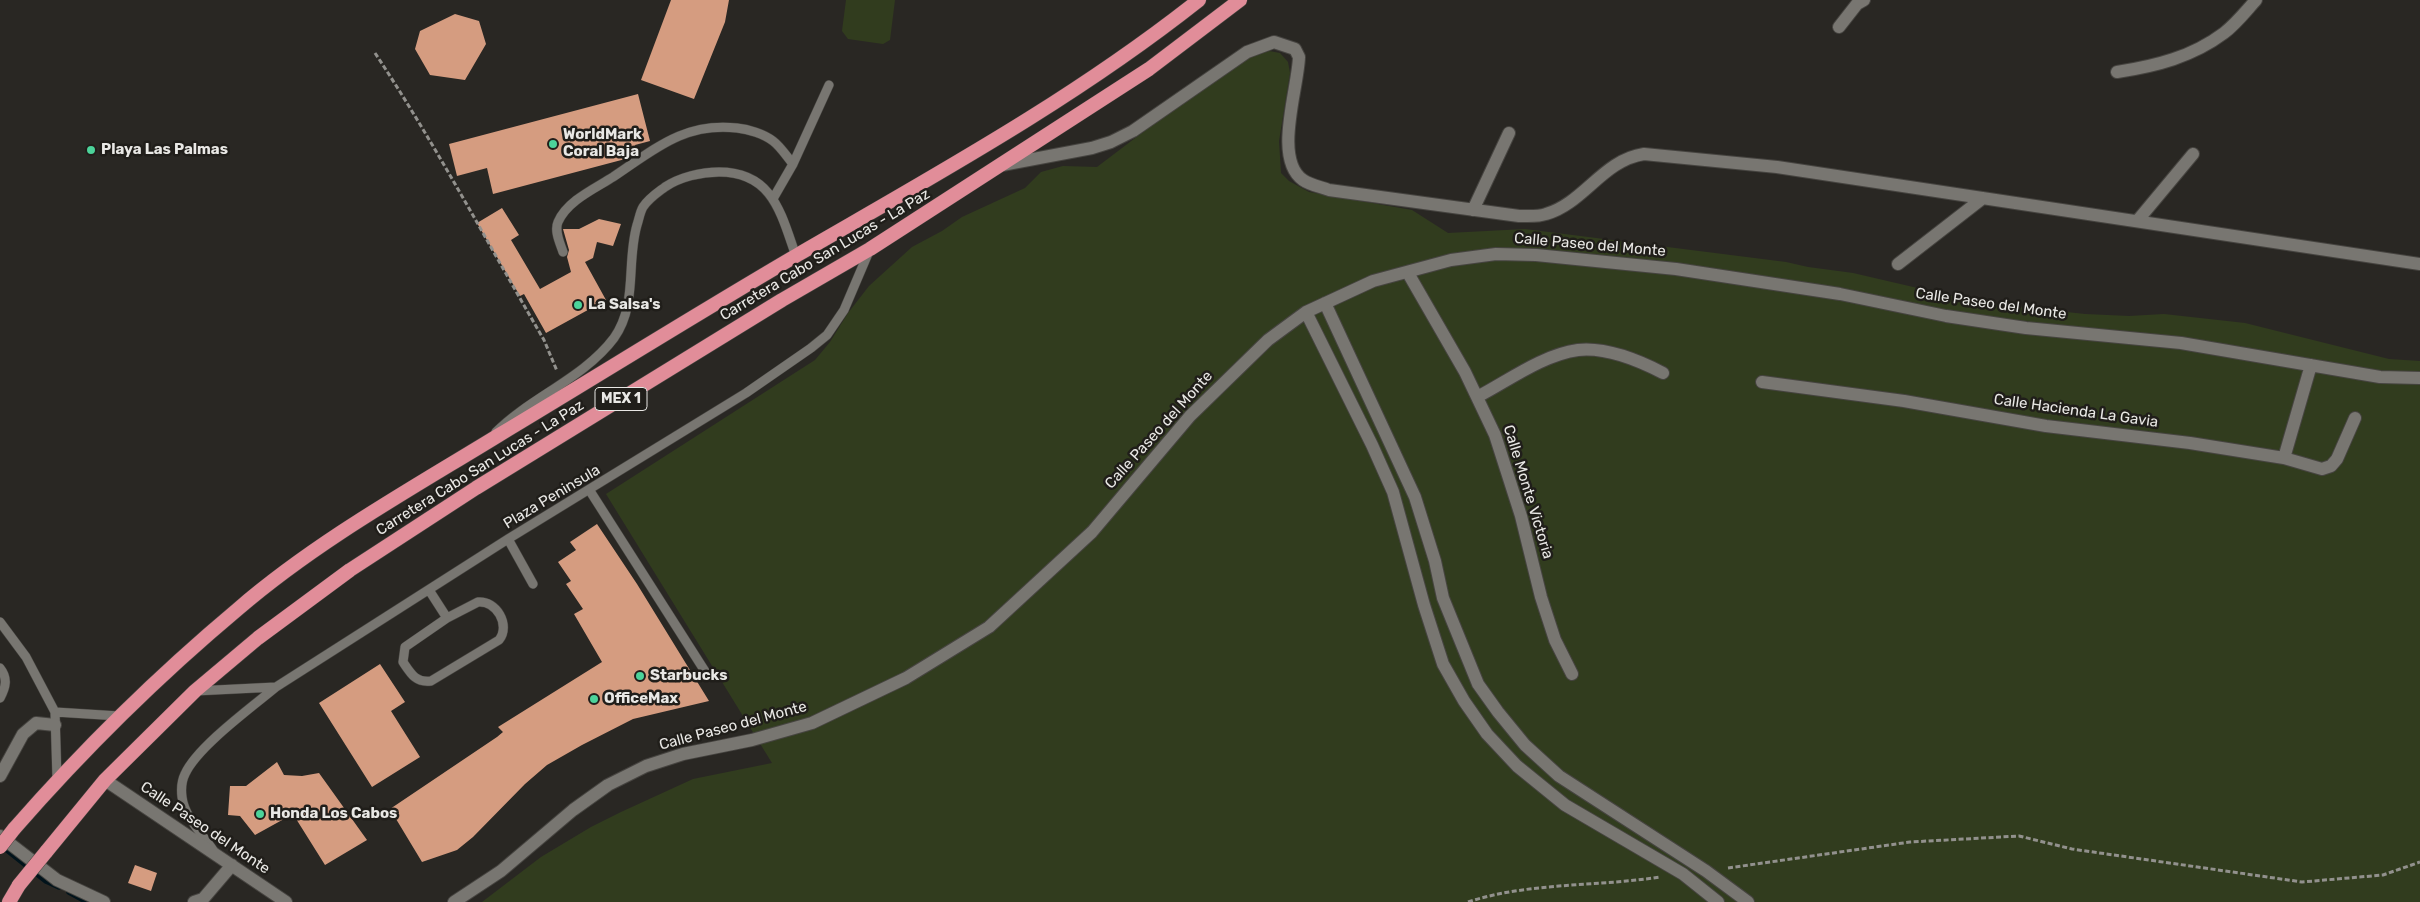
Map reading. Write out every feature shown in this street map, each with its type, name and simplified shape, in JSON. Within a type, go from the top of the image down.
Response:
[{"type":"highway","name":"Carretera Cabo San Lucas - La Paz","points":[[0,847],[57,780],[119,716],[239,608],[268,585],[354,525],[479,448],[796,256],[1034,118],[1163,29],[1200,0]]},
{"type":"highway","name":"Carretera Cabo San Lucas - La Paz","points":[[9,902],[19,885],[105,780],[195,691],[278,622],[411,529],[782,300],[870,249],[1149,69],[1240,0]]},
{"type":"street","points":[[1839,27],[1857,4],[1864,0]]},
{"type":"street","points":[[2117,72],[2160,65],[2197,50],[2225,32],[2256,0]]},
{"type":"street","points":[[1000,165],[1092,148],[1111,142],[1133,131],[1247,52],[1274,42],[1295,49],[1299,57],[1287,148],[1291,167],[1304,180],[1329,190],[1518,216],[1545,215],[1562,207],[1617,162],[1630,156],[1644,154],[1777,167],[2420,264]]},
{"type":"street","points":[[1473,210],[1509,133]]},
{"type":"street","points":[[2138,220],[2193,154]]},
{"type":"street","points":[[1898,264],[1983,198]]},
{"type":"street","name":"Calle Paseo del Monte","points":[[454,902],[501,872],[573,810],[608,785],[646,766],[683,754],[752,740],[812,723],[906,678],[989,627],[1092,532],[1190,416],[1268,340],[1306,312],[1373,282],[1451,260],[1496,254],[1566,257],[1676,269],[1840,294],[1946,316],[2026,328],[2181,343],[2380,377],[2420,378]]},
{"type":"street","name":"Calle Monte Victoria","points":[[1408,273],[1465,372],[1495,434],[1521,516],[1544,606],[1555,640],[1572,674]]},
{"type":"street","points":[[1325,303],[1414,497],[1432,552],[1443,598],[1478,684],[1525,745],[1559,776],[1706,871],[1748,902]]},
{"type":"street","points":[[1306,312],[1372,445],[1393,492],[1424,605],[1444,664],[1464,701],[1488,734],[1517,766],[1565,805],[1683,874],[1718,902]]},
{"type":"street","points":[[1477,398],[1541,362],[1579,350],[1639,360],[1663,373]]},
{"type":"street","points":[[2284,458],[2311,365]]},
{"type":"street","name":"Calle Hacienda La Gavia","points":[[1762,382],[1904,401],[2046,426],[2190,443],[2284,458],[2311,467],[2322,468],[2331,466],[2337,458],[2355,418]]},
{"type":"street","points":[[1424,605],[1443,598]]},
{"type":"street","points":[[0,776],[23,734],[36,723],[55,726]]},
{"type":"street","name":"Calle Paseo del Monte","points":[[105,780],[286,902]]},
{"type":"street","points":[[0,836],[57,880],[104,902]]},
{"type":"street","points":[[194,902],[202,899],[232,865]]},
{"type":"lane","points":[[774,198],[793,164],[829,85]]},
{"type":"lane","points":[[563,252],[558,237],[557,224],[566,210],[586,193],[674,137],[695,130],[720,126],[747,129],[772,140],[793,164]]},
{"type":"lane","points":[[479,448],[512,416],[562,383],[598,356],[625,320],[630,298],[634,234],[642,208],[654,195],[669,184],[689,176],[711,172],[729,172],[758,182],[774,198],[796,256]]},
{"type":"lane","name":"Plaza Peninsula","points":[[195,691],[276,687],[508,539],[590,491],[746,394],[827,335],[844,310],[870,249]]},
{"type":"lane","points":[[590,491],[708,676]]},
{"type":"lane","points":[[508,539],[534,584]]},
{"type":"lane","points":[[429,590],[447,618]]},
{"type":"lane","points":[[478,602],[488,602],[504,624],[502,635],[499,640],[431,681],[419,681],[403,662],[403,651],[408,643],[447,618],[478,602]]},
{"type":"lane","points":[[0,622],[26,657],[55,712],[57,780]]},
{"type":"lane","points":[[0,668],[6,678],[6,685],[0,698]]},
{"type":"lane","points":[[216,855],[186,810],[181,786],[185,774],[192,762],[209,745],[276,687]]},
{"type":"lane","points":[[55,712],[119,716]]},
{"type":"path","points":[[375,53],[414,111],[436,155],[544,340],[562,383]]},
{"type":"path","points":[[1706,871],[1910,842],[2019,836],[2072,849],[2302,882],[2383,875],[2420,862]]},
{"type":"path","points":[[1468,902],[1496,893],[1614,884],[1683,874]]},
{"type":"green space","points":[[846,0],[895,0],[890,40],[883,44],[848,39],[842,31]]},
{"type":"green space","points":[[1269,51],[1280,53],[1288,62],[1290,73],[1279,141],[1281,173],[1289,181],[1309,192],[1412,210],[1448,233],[1525,229],[1786,262],[1853,273],[1982,303],[2085,314],[2129,316],[2164,314],[2245,323],[2389,359],[2420,361],[2420,902],[482,902],[541,857],[591,827],[621,812],[693,779],[772,763],[606,494],[815,360],[830,342],[848,313],[869,286],[912,247],[942,231],[962,217],[1025,188],[1041,172],[1063,166],[1097,167],[1238,60]]},
{"type":"building","points":[[671,0],[729,0],[725,22],[694,99],[641,80]]},
{"type":"building","points":[[455,14],[479,21],[486,44],[465,80],[430,75],[415,49],[420,31]]},
{"type":"building","points":[[638,94],[650,141],[635,145],[637,153],[629,158],[493,194],[487,168],[457,176],[449,144]]},
{"type":"building","points":[[502,208],[519,235],[511,240],[540,289],[571,272],[567,257],[569,250],[563,229],[579,229],[599,219],[621,224],[613,246],[597,242],[593,258],[585,262],[606,300],[546,333],[524,294],[520,296],[477,223]]},
{"type":"building","points":[[597,524],[637,584],[709,701],[633,719],[582,745],[547,765],[525,784],[473,837],[457,850],[422,862],[390,809],[497,737],[503,732],[498,727],[602,662],[574,614],[583,609],[566,584],[571,581],[558,562],[576,550],[570,542]]},
{"type":"building","points":[[380,664],[405,702],[391,711],[420,757],[372,787],[319,703]]},
{"type":"building","name":"Honda Los Cabos","points":[[277,762],[284,775],[302,776],[319,773],[367,840],[325,865],[293,814],[255,835],[240,816],[228,815],[230,786],[246,786]]},
{"type":"building","points":[[135,865],[157,873],[151,891],[128,883]]},
{"type":"waterway","points":[[2,846],[46,881],[59,887]]},
{"type":"waterway","points":[[69,892],[87,902]]},
{"type":"place","name":"WorldMark Coral Baja","points":[[553,144]]},
{"type":"place","name":"Playa Las Palmas","points":[[91,150]]},
{"type":"place","name":"La Salsa's","points":[[578,305]]},
{"type":"place","name":"Starbucks","points":[[640,676]]},
{"type":"place","name":"OfficeMax","points":[[594,699]]},
{"type":"place","name":"Honda Los Cabos","points":[[260,814]]}]
